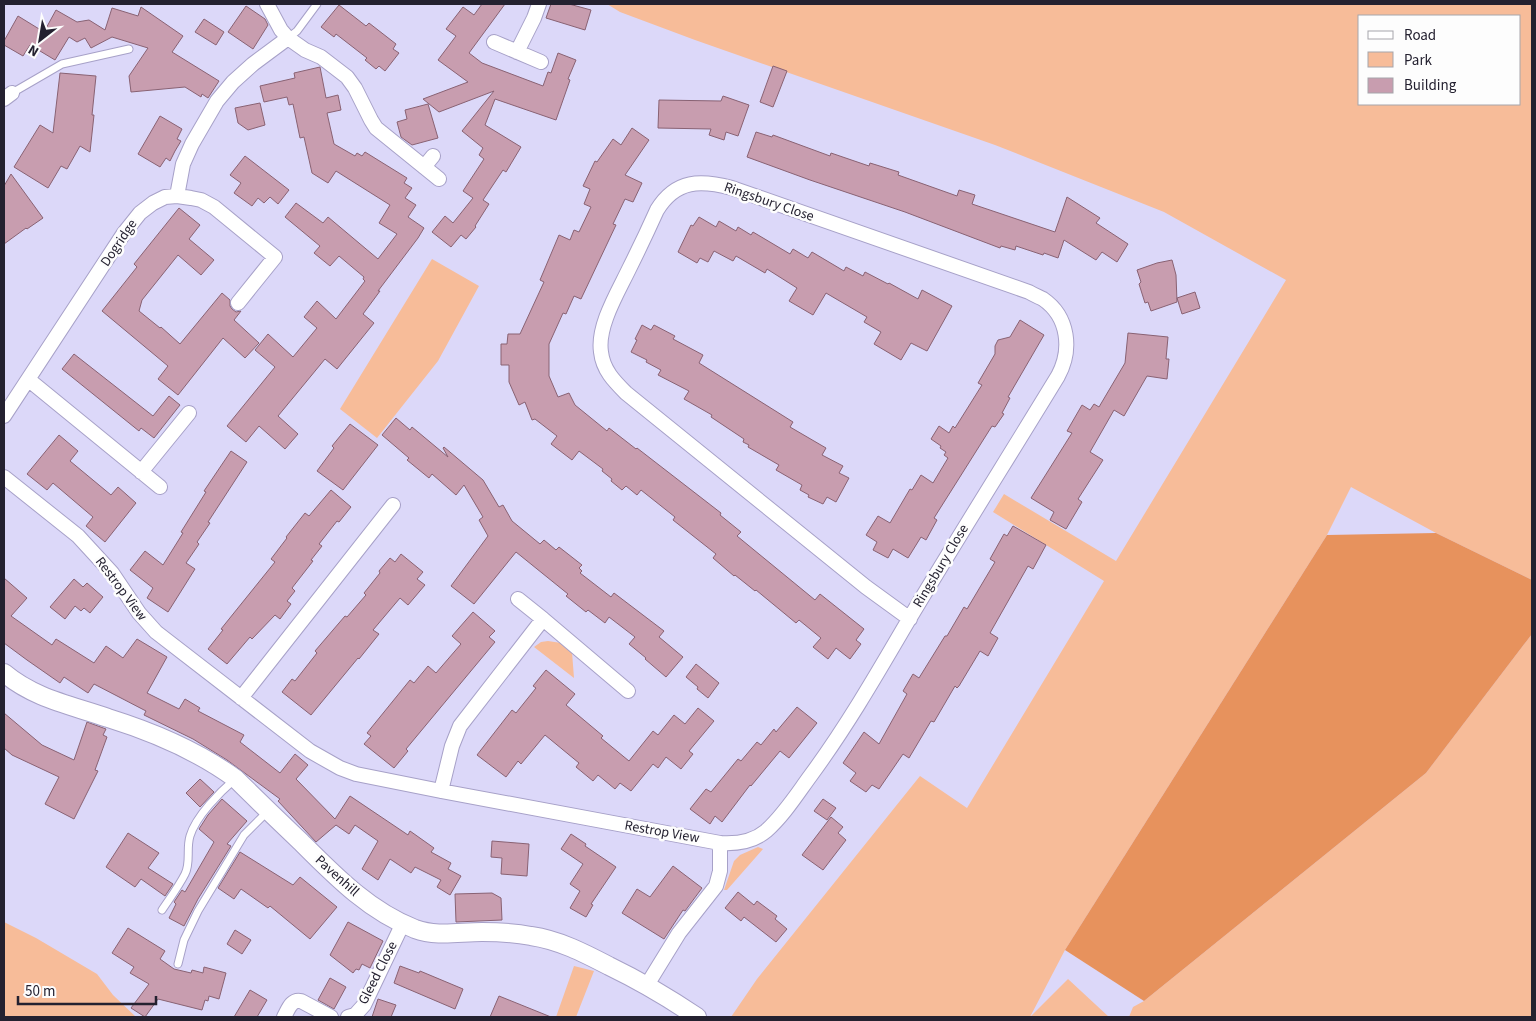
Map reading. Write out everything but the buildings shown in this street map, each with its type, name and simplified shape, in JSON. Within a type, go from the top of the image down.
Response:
[{"type":"street","points":[[267,4],[281,30],[288,38],[305,50],[322,57],[347,77],[355,88],[376,128],[429,162],[439,179]]},
{"type":"street","points":[[517,52],[539,4]]},
{"type":"street","points":[[177,196],[183,164],[192,144],[217,101],[252,64],[288,38]]},
{"type":"street","points":[[494,42],[541,62]]},
{"type":"street","name":"Ringsbury Close","points":[[720,843],[738,843],[752,840],[766,831],[782,814],[839,736],[1058,376],[1063,367],[1067,348],[1065,330],[1057,314],[1043,299],[1013,286],[732,188],[701,182],[692,183],[680,188],[666,197],[657,210],[610,310],[600,343],[602,361],[606,370],[612,380],[626,394],[866,587],[910,619]]},
{"type":"street","name":"Dogridge","points":[[5,411],[29,380],[134,220],[153,203],[165,197],[177,196],[201,200],[214,207],[275,257],[238,303]]},
{"type":"street","points":[[29,380],[160,487]]},
{"type":"street","points":[[141,472],[189,413]]},
{"type":"street","name":"Restrop View","points":[[4,477],[78,536],[112,573],[139,613],[156,632],[310,751],[340,768],[367,777],[441,792],[720,843]]},
{"type":"street","points":[[241,698],[393,505]]},
{"type":"street","points":[[518,599],[628,691]]},
{"type":"street","points":[[441,792],[452,746],[460,726],[544,619]]},
{"type":"street","name":"Pavenhill","points":[[4,673],[30,692],[133,726],[177,744],[209,760],[236,778],[351,890],[389,917],[429,933],[484,932],[532,936],[550,940],[589,956],[647,985],[698,1017]]},
{"type":"street","points":[[647,985],[679,932],[716,886],[720,871],[720,843]]},
{"type":"street","name":"Gleed Close","points":[[348,1017],[355,1015],[364,1005],[403,923]]},
{"type":"street","points":[[284,1017],[296,1000],[331,1017]]},
{"type":"lane","points":[[288,38],[297,31],[317,4]]},
{"type":"lane","points":[[8,96],[62,64],[129,49]]},
{"type":"lane","points":[[162,910],[185,874],[189,864],[189,840],[195,825],[224,789],[236,778]]},
{"type":"lane","points":[[178,964],[184,940],[198,911],[244,835],[268,810]]},
{"type":"green space","points":[[607,4],[1532,4],[1532,580],[1436,533],[1351,487],[1327,535],[1065,950],[1030,1017],[731,1017],[757,979],[920,776],[967,808],[1104,581],[993,512],[1004,494],[1116,561],[1286,280],[1164,212],[995,145],[620,12]]},
{"type":"green space","points":[[432,259],[479,286],[438,361],[377,438],[340,409]]},
{"type":"green space","points":[[1532,634],[1532,1017],[1129,1017],[1133,1007],[1144,1001],[1426,773]]},
{"type":"green space","points":[[541,642],[561,643],[572,652],[574,678],[534,647]]},
{"type":"green space","points":[[758,847],[763,849],[727,890],[724,890],[734,861],[740,855]]},
{"type":"green space","points":[[4,922],[36,938],[97,974],[113,995],[136,1017],[4,1017]]},
{"type":"green space","points":[[574,966],[594,971],[576,1017],[556,1017]]},
{"type":"green space","points":[[1068,979],[1109,1017],[1030,1017]]},
{"type":"shaded area","points":[[1436,533],[1532,580],[1532,634],[1426,773],[1144,1001],[1065,950],[1327,535]]}]
